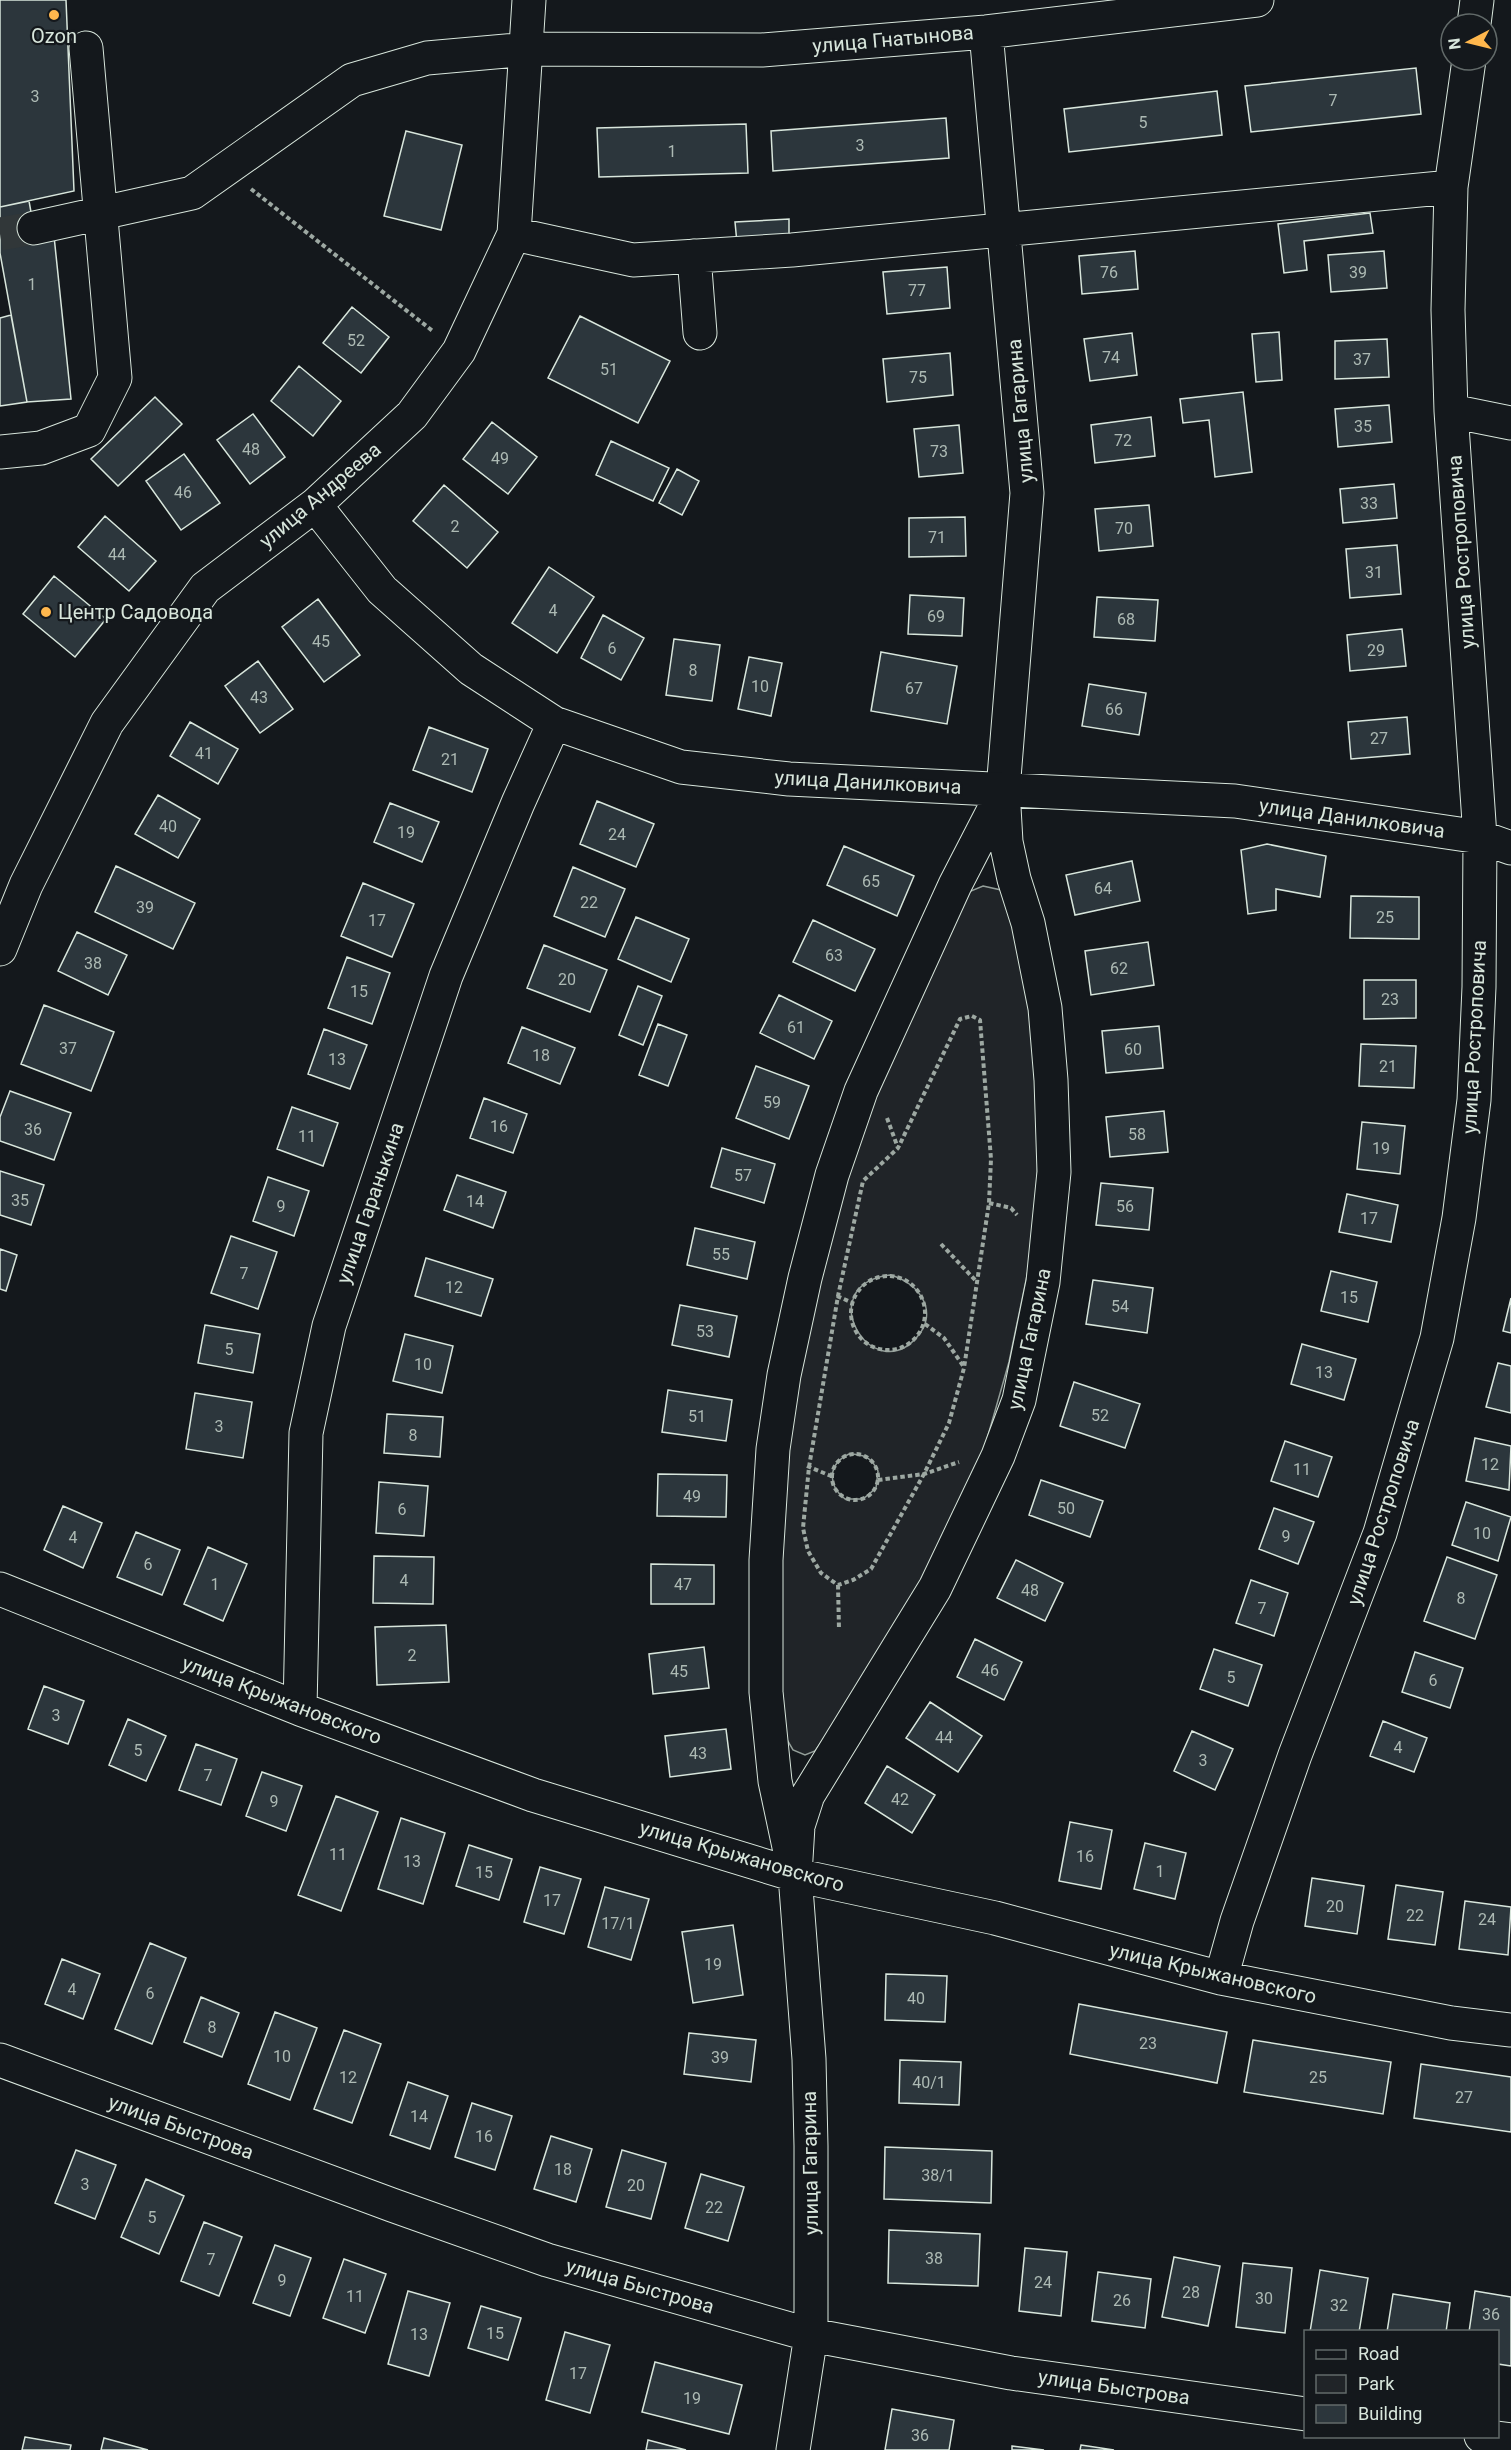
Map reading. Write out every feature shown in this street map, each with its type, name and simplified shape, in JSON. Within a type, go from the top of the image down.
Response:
[{"type":"street","name":"улица Андреева","points":[[0,949],[13,882],[106,723],[184,615],[205,588],[315,505],[412,415],[459,351],[514,234],[528,49],[529,0]]},
{"type":"street","name":"улица Гнатынова","points":[[34,228],[192,193],[352,80],[427,58],[528,49],[762,50],[986,32],[1257,0]]},
{"type":"street","name":"улица Гагарина","points":[[793,2450],[811,2335],[809,2059],[795,1875],[798,1826],[808,1796],[935,1588],[998,1456],[1019,1400],[1032,1341],[1043,1282],[1054,1173],[1051,1080],[1045,1008],[1028,923],[1014,879],[1006,842],[1003,790],[1027,492],[986,32]]},
{"type":"street","points":[[0,452],[40,448],[89,430],[115,378],[86,48]]},
{"type":"street","name":"улица Ростроповича","points":[[1221,1978],[1237,1921],[1295,1755],[1380,1533],[1437,1338],[1459,1218],[1474,1100],[1479,987],[1480,837],[1451,411],[1448,310],[1451,187],[1467,72]]},
{"type":"street","points":[[514,234],[633,260],[792,250],[1451,187]]},
{"type":"street","points":[[694,256],[700,333]]},
{"type":"street","points":[[1451,411],[1511,423]]},
{"type":"street","name":"улица Данилковича","points":[[315,505],[382,590],[471,669],[554,723],[681,766],[789,779],[1235,801],[1480,837],[1511,848]]},
{"type":"street","name":"улица Гаранькина","points":[[300,1709],[306,1432],[329,1326],[446,976],[554,723]]},
{"type":"street","name":"улица Гагарина","points":[[795,1875],[781,1815],[770,1748],[764,1641],[773,1449],[784,1375],[805,1278],[832,1175],[861,1091],[955,885],[1003,790]]},
{"type":"street","name":"улица Крыжановского","points":[[0,1589],[300,1709],[533,1795],[795,1875],[995,1918],[1221,1978],[1450,2024],[1511,2030]]},
{"type":"street","name":"улица Быстрова","points":[[0,2060],[380,2201],[547,2260],[811,2335],[1011,2373],[1304,2414]]},
{"type":"street","points":[[1496,2438],[1511,2440]]},
{"type":"path","points":[[248,187],[459,351]]},
{"type":"path","points":[[972,1016],[980,1020],[991,1159],[989,1203],[964,1368],[950,1423],[871,1569],[853,1580],[838,1585],[820,1573],[808,1551],[803,1528],[809,1467],[838,1296],[863,1181],[898,1148],[960,1019],[972,1016]]},
{"type":"path","points":[[941,1244],[976,1281]]},
{"type":"path","points":[[890,1275],[903,1278],[922,1296],[926,1310],[925,1324],[908,1346],[893,1351],[877,1349],[863,1341],[854,1329],[850,1313],[854,1298],[863,1285],[877,1277],[890,1275]]},
{"type":"path","points":[[925,1324],[944,1338],[964,1368]]},
{"type":"path","points":[[878,1480],[924,1474],[983,1453],[998,1456]]},
{"type":"path","points":[[849,1454],[859,1454],[874,1464],[878,1480],[871,1494],[863,1499],[854,1500],[838,1493],[831,1476],[840,1458],[849,1454]]},
{"type":"path","points":[[838,1585],[839,1629]]},
{"type":"green space","points":[[983,886],[1001,890],[1009,907],[1029,1007],[1040,1105],[1035,1237],[1009,1362],[983,1453],[918,1587],[835,1723],[815,1751],[805,1755],[793,1750],[786,1738],[775,1629],[784,1452],[839,1181],[966,893]],"holes":[[[890,1275],[909,1284],[917,1291],[923,1299],[926,1317],[924,1327],[917,1337],[900,1350],[883,1351],[868,1343],[857,1329],[852,1313],[854,1296],[866,1283]],[[849,1454],[867,1458],[878,1471],[876,1488],[863,1499],[845,1499],[833,1481],[832,1475],[837,1463]]]},
{"type":"building","points":[[0,0],[66,0],[74,191],[0,207]]},
{"type":"building","points":[[1416,68],[1421,114],[1251,132],[1245,86]]},
{"type":"building","points":[[1217,91],[1222,135],[1069,152],[1064,109]]},
{"type":"building","points":[[946,118],[949,158],[773,171],[771,131]]},
{"type":"building","points":[[746,124],[748,173],[599,177],[597,128]]},
{"type":"building","points":[[406,131],[462,145],[441,230],[384,216]]},
{"type":"building","points":[[29,201],[36,240],[54,236],[71,399],[27,402],[0,253],[0,207]]},
{"type":"building","points":[[1370,213],[1373,233],[1304,241],[1307,270],[1284,273],[1278,224]]},
{"type":"building","points":[[789,219],[789,239],[737,243],[735,222]]},
{"type":"building","points":[[1135,251],[1138,289],[1082,294],[1079,256]]},
{"type":"building","points":[[1384,251],[1387,288],[1331,292],[1328,255]]},
{"type":"building","points":[[947,267],[950,308],[887,314],[883,272]]},
{"type":"building","points":[[352,307],[389,337],[361,373],[323,343]]},
{"type":"building","points":[[11,315],[27,402],[0,406],[0,318]]},
{"type":"building","points":[[580,316],[670,361],[638,423],[548,378]]},
{"type":"building","points":[[1279,332],[1282,380],[1256,382],[1252,334]]},
{"type":"building","points":[[1132,333],[1137,375],[1090,381],[1084,339]]},
{"type":"building","points":[[1387,339],[1389,377],[1335,379],[1335,341]]},
{"type":"building","points":[[950,353],[953,395],[887,402],[883,359]]},
{"type":"building","points":[[299,366],[341,401],[313,436],[271,401]]},
{"type":"building","points":[[1243,392],[1252,472],[1215,477],[1209,420],[1183,423],[1180,399]]},
{"type":"building","points":[[155,397],[182,424],[118,486],[91,459]]},
{"type":"building","points":[[1389,405],[1392,442],[1338,447],[1335,409]]},
{"type":"building","points":[[253,414],[285,457],[250,484],[217,440]]},
{"type":"building","points":[[1151,417],[1155,456],[1095,463],[1091,425]]},
{"type":"building","points":[[492,422],[537,457],[508,494],[463,459]]},
{"type":"building","points":[[959,425],[963,473],[919,477],[914,429]]},
{"type":"building","points":[[611,441],[669,468],[653,501],[596,475]]},
{"type":"building","points":[[184,454],[220,503],[181,530],[146,481]]},
{"type":"building","points":[[677,469],[699,481],[682,515],[659,503]]},
{"type":"building","points":[[1394,484],[1397,518],[1343,523],[1340,489]]},
{"type":"building","points":[[444,485],[498,532],[467,568],[413,521]]},
{"type":"building","points":[[1149,505],[1153,546],[1099,551],[1095,509]]},
{"type":"building","points":[[105,516],[156,561],[129,591],[78,547]]},
{"type":"building","points":[[965,517],[966,556],[909,557],[909,518]]},
{"type":"building","points":[[1397,545],[1401,594],[1350,598],[1346,549]]},
{"type":"building","points":[[549,567],[594,597],[557,653],[512,623]]},
{"type":"building","points":[[54,576],[106,619],[75,657],[23,614]]},
{"type":"building","points":[[910,595],[964,598],[962,636],[908,634]]},
{"type":"building","points":[[1097,597],[1158,600],[1155,641],[1094,637]]},
{"type":"building","points":[[318,599],[360,655],[324,682],[282,627]]},
{"type":"building","points":[[603,615],[644,638],[621,680],[581,658]]},
{"type":"building","points":[[1402,629],[1406,666],[1350,671],[1347,635]]},
{"type":"building","points":[[674,639],[720,645],[712,701],[666,695]]},
{"type":"building","points":[[881,652],[957,666],[947,724],[871,711]]},
{"type":"building","points":[[749,657],[782,663],[771,716],[738,709]]},
{"type":"building","points":[[258,661],[293,709],[260,733],[225,686]]},
{"type":"building","points":[[1089,684],[1146,693],[1139,735],[1082,726]]},
{"type":"building","points":[[1407,717],[1410,754],[1351,759],[1348,722]]},
{"type":"building","points":[[190,722],[238,749],[218,784],[170,756]]},
{"type":"building","points":[[429,727],[488,749],[472,792],[413,770]]},
{"type":"building","points":[[158,795],[200,819],[178,858],[135,834]]},
{"type":"building","points":[[597,801],[654,824],[636,867],[580,844]]},
{"type":"building","points":[[390,803],[439,822],[422,862],[374,842]]},
{"type":"building","points":[[1267,844],[1326,856],[1320,897],[1276,889],[1276,910],[1248,914],[1241,850]]},
{"type":"building","points":[[844,846],[914,876],[897,916],[827,885]]},
{"type":"building","points":[[1132,861],[1140,901],[1075,915],[1066,875]]},
{"type":"building","points":[[116,866],[195,903],[173,949],[95,912]]},
{"type":"building","points":[[573,867],[625,889],[605,937],[554,916]]},
{"type":"building","points":[[363,883],[414,904],[392,957],[341,936]]},
{"type":"building","points":[[1351,896],[1419,897],[1419,939],[1350,938]]},
{"type":"building","points":[[636,917],[689,939],[671,982],[618,959]]},
{"type":"building","points":[[813,920],[875,949],[855,991],[793,962]]},
{"type":"building","points":[[77,932],[127,955],[108,995],[58,971]]},
{"type":"building","points":[[1148,942],[1154,985],[1091,995],[1085,951]]},
{"type":"building","points":[[544,945],[607,970],[590,1012],[527,988]]},
{"type":"building","points":[[347,957],[390,973],[372,1024],[328,1008]]},
{"type":"building","points":[[1364,980],[1416,980],[1416,1018],[1364,1019]]},
{"type":"building","points":[[638,986],[662,996],[643,1045],[619,1035]]},
{"type":"building","points":[[779,995],[832,1021],[814,1059],[760,1033]]},
{"type":"building","points":[[44,1005],[114,1032],[91,1091],[21,1064]]},
{"type":"building","points":[[658,1024],[687,1035],[668,1086],[639,1075]]},
{"type":"building","points":[[1159,1026],[1163,1068],[1106,1073],[1102,1031]]},
{"type":"building","points":[[522,1027],[575,1048],[560,1084],[508,1063]]},
{"type":"building","points":[[324,1029],[367,1045],[350,1089],[308,1074]]},
{"type":"building","points":[[1361,1044],[1416,1046],[1414,1088],[1359,1086]]},
{"type":"building","points":[[756,1066],[809,1086],[789,1139],[736,1118]]},
{"type":"building","points":[[10,1091],[71,1113],[54,1160],[0,1141],[0,1117]]},
{"type":"building","points":[[484,1098],[527,1114],[513,1153],[470,1138]]},
{"type":"building","points":[[292,1107],[338,1123],[323,1166],[277,1149]]},
{"type":"building","points":[[1164,1111],[1168,1152],[1110,1157],[1106,1117]]},
{"type":"building","points":[[1362,1122],[1405,1126],[1400,1174],[1357,1169]]},
{"type":"building","points":[[722,1148],[775,1164],[764,1203],[711,1187]]},
{"type":"building","points":[[0,1171],[44,1185],[31,1225],[0,1215]]},
{"type":"building","points":[[457,1175],[506,1192],[493,1228],[444,1210]]},
{"type":"building","points":[[268,1177],[309,1191],[294,1236],[253,1221]]},
{"type":"building","points":[[1101,1183],[1153,1188],[1149,1230],[1096,1225]]},
{"type":"building","points":[[1347,1194],[1398,1205],[1391,1242],[1339,1232]]},
{"type":"building","points":[[695,1228],[755,1242],[747,1279],[687,1265]]},
{"type":"building","points":[[231,1236],[277,1252],[258,1309],[211,1293]]},
{"type":"building","points":[[0,1249],[17,1255],[6,1291],[0,1289]]},
{"type":"building","points":[[426,1258],[493,1279],[481,1316],[415,1296]]},
{"type":"building","points":[[1331,1271],[1377,1282],[1368,1322],[1321,1311]]},
{"type":"building","points":[[1093,1280],[1153,1288],[1147,1333],[1086,1324]]},
{"type":"building","points":[[1511,1298],[1511,1333],[1503,1331]]},
{"type":"building","points":[[680,1305],[737,1316],[729,1357],[672,1345]]},
{"type":"building","points":[[205,1325],[260,1334],[253,1373],[198,1363]]},
{"type":"building","points":[[405,1334],[453,1346],[442,1393],[393,1381]]},
{"type":"building","points":[[1302,1344],[1356,1359],[1344,1400],[1291,1384]]},
{"type":"building","points":[[1498,1363],[1511,1366],[1511,1413],[1486,1407]]},
{"type":"building","points":[[1074,1382],[1140,1404],[1125,1448],[1060,1426]]},
{"type":"building","points":[[668,1390],[732,1400],[726,1441],[662,1432]]},
{"type":"building","points":[[195,1393],[252,1402],[243,1458],[186,1449]]},
{"type":"building","points":[[387,1414],[443,1417],[440,1457],[384,1453]]},
{"type":"building","points":[[1475,1438],[1511,1446],[1509,1490],[1466,1481]]},
{"type":"building","points":[[1285,1441],[1332,1457],[1318,1497],[1271,1481]]},
{"type":"building","points":[[658,1474],[727,1475],[726,1517],[657,1516]]},
{"type":"building","points":[[1041,1480],[1103,1501],[1090,1537],[1029,1515]]},
{"type":"building","points":[[379,1482],[428,1486],[424,1536],[376,1533]]},
{"type":"building","points":[[1466,1502],[1511,1517],[1498,1561],[1452,1545]]},
{"type":"building","points":[[63,1506],[102,1523],[83,1568],[44,1550]]},
{"type":"building","points":[[1274,1508],[1314,1522],[1298,1564],[1259,1549]]},
{"type":"building","points":[[136,1532],[180,1550],[162,1595],[117,1577]]},
{"type":"building","points":[[208,1547],[247,1564],[223,1621],[184,1604]]},
{"type":"building","points":[[374,1556],[434,1557],[433,1604],[373,1603]]},
{"type":"building","points":[[1447,1557],[1497,1575],[1475,1639],[1424,1621]]},
{"type":"building","points":[[1016,1560],[1063,1583],[1045,1621],[997,1598]]},
{"type":"building","points":[[651,1564],[714,1565],[714,1604],[651,1604]]},
{"type":"building","points":[[1251,1580],[1288,1593],[1274,1636],[1236,1623]]},
{"type":"building","points":[[446,1625],[449,1682],[377,1685],[375,1627]]},
{"type":"building","points":[[975,1639],[1022,1662],[1004,1700],[957,1677]]},
{"type":"building","points":[[704,1647],[709,1688],[653,1694],[649,1654]]},
{"type":"building","points":[[1214,1649],[1262,1665],[1248,1706],[1200,1689]]},
{"type":"building","points":[[1415,1652],[1463,1668],[1450,1708],[1402,1692]]},
{"type":"building","points":[[44,1686],[84,1701],[68,1744],[28,1729]]},
{"type":"building","points":[[930,1702],[982,1736],[958,1772],[906,1738]]},
{"type":"building","points":[[128,1719],[166,1736],[146,1781],[109,1765]]},
{"type":"building","points":[[1383,1721],[1427,1738],[1414,1772],[1370,1756]]},
{"type":"building","points":[[726,1729],[731,1769],[670,1777],[665,1736]]},
{"type":"building","points":[[1192,1731],[1233,1749],[1215,1790],[1174,1771]]},
{"type":"building","points":[[196,1744],[237,1759],[221,1805],[179,1790]]},
{"type":"building","points":[[887,1766],[935,1795],[912,1833],[865,1803]]},
{"type":"building","points":[[262,1772],[302,1786],[286,1831],[246,1816]]},
{"type":"building","points":[[336,1796],[378,1812],[341,1911],[298,1895]]},
{"type":"building","points":[[401,1818],[445,1833],[423,1904],[378,1889]]},
{"type":"building","points":[[1070,1822],[1112,1830],[1101,1889],[1059,1881]]},
{"type":"building","points":[[1145,1843],[1186,1853],[1175,1899],[1134,1889]]},
{"type":"building","points":[[469,1845],[512,1859],[499,1900],[456,1886]]},
{"type":"building","points":[[540,1867],[581,1879],[564,1934],[524,1922]]},
{"type":"building","points":[[1312,1878],[1364,1886],[1357,1934],[1305,1926]]},
{"type":"building","points":[[1396,1885],[1443,1892],[1435,1945],[1388,1939]]},
{"type":"building","points":[[605,1887],[649,1899],[631,1960],[588,1947]]},
{"type":"building","points":[[1465,1901],[1511,1907],[1508,1955],[1459,1949]]},
{"type":"building","points":[[733,1925],[743,1995],[693,2003],[682,1932]]},
{"type":"building","points":[[150,1943],[186,1958],[152,2044],[115,2029]]},
{"type":"building","points":[[62,1959],[100,1974],[83,2019],[45,2004]]},
{"type":"building","points":[[886,1974],[947,1976],[945,2022],[885,2020]]},
{"type":"building","points":[[201,1997],[239,2013],[222,2057],[184,2042]]},
{"type":"building","points":[[1079,2004],[1227,2032],[1217,2083],[1070,2054]]},
{"type":"building","points":[[275,2012],[317,2028],[290,2100],[248,2084]]},
{"type":"building","points":[[344,2030],[381,2044],[352,2123],[314,2109]]},
{"type":"building","points":[[689,2033],[756,2040],[751,2082],[684,2074]]},
{"type":"building","points":[[1253,2040],[1391,2062],[1383,2114],[1244,2092]]},
{"type":"building","points":[[900,2060],[961,2062],[959,2105],[899,2103]]},
{"type":"building","points":[[1421,2064],[1511,2077],[1511,2132],[1414,2118]]},
{"type":"building","points":[[408,2082],[448,2096],[430,2149],[390,2135]]},
{"type":"building","points":[[472,2103],[512,2116],[495,2170],[455,2157]]},
{"type":"building","points":[[551,2136],[592,2149],[576,2202],[534,2189]]},
{"type":"building","points":[[885,2147],[992,2151],[991,2203],[884,2199]]},
{"type":"building","points":[[76,2150],[116,2165],[95,2219],[55,2203]]},
{"type":"building","points":[[622,2150],[666,2163],[651,2219],[606,2207]]},
{"type":"building","points":[[701,2174],[744,2187],[728,2241],[685,2228]]},
{"type":"building","points":[[146,2179],[184,2196],[159,2254],[121,2237]]},
{"type":"building","points":[[204,2222],[242,2237],[219,2296],[181,2281]]},
{"type":"building","points":[[889,2230],[980,2234],[978,2286],[888,2283]]},
{"type":"building","points":[[275,2245],[311,2258],[290,2316],[253,2303]]},
{"type":"building","points":[[1025,2248],[1067,2252],[1061,2316],[1019,2311]]},
{"type":"building","points":[[1174,2257],[1220,2266],[1208,2326],[1162,2317]]},
{"type":"building","points":[[344,2259],[386,2274],[365,2333],[323,2318]]},
{"type":"building","points":[[1243,2263],[1292,2268],[1285,2333],[1236,2327]]},
{"type":"building","points":[[1320,2270],[1368,2278],[1359,2330],[1310,2330]]},
{"type":"building","points":[[1098,2272],[1151,2279],[1145,2328],[1092,2321]]},
{"type":"building","points":[[408,2291],[450,2303],[429,2376],[388,2364]]},
{"type":"building","points":[[1475,2291],[1511,2297],[1511,2366],[1499,2364],[1499,2330],[1469,2330]]},
{"type":"building","points":[[1393,2294],[1450,2303],[1446,2330],[1387,2330]]},
{"type":"building","points":[[481,2306],[521,2318],[508,2360],[468,2348]]},
{"type":"building","points":[[565,2332],[610,2345],[590,2413],[546,2400]]},
{"type":"building","points":[[655,2362],[742,2385],[729,2434],[642,2412]]},
{"type":"building","points":[[892,2409],[954,2420],[949,2450],[885,2450]]},
{"type":"building","points":[[25,2437],[71,2445],[70,2450],[22,2450]]},
{"type":"building","points":[[104,2438],[148,2450],[101,2450]]},
{"type":"building","points":[[648,2440],[686,2450],[646,2450]]},
{"type":"building","points":[[1081,2445],[1114,2450],[1080,2450]]},
{"type":"building","points":[[1012,2446],[1044,2450],[1012,2450]]},
{"type":"tunnel","points":[[0,234],[34,228]]},
{"type":"place","name":"Ozon","points":[[54,15]]},
{"type":"place","name":"Центр Садовода","points":[[46,612]]}]
